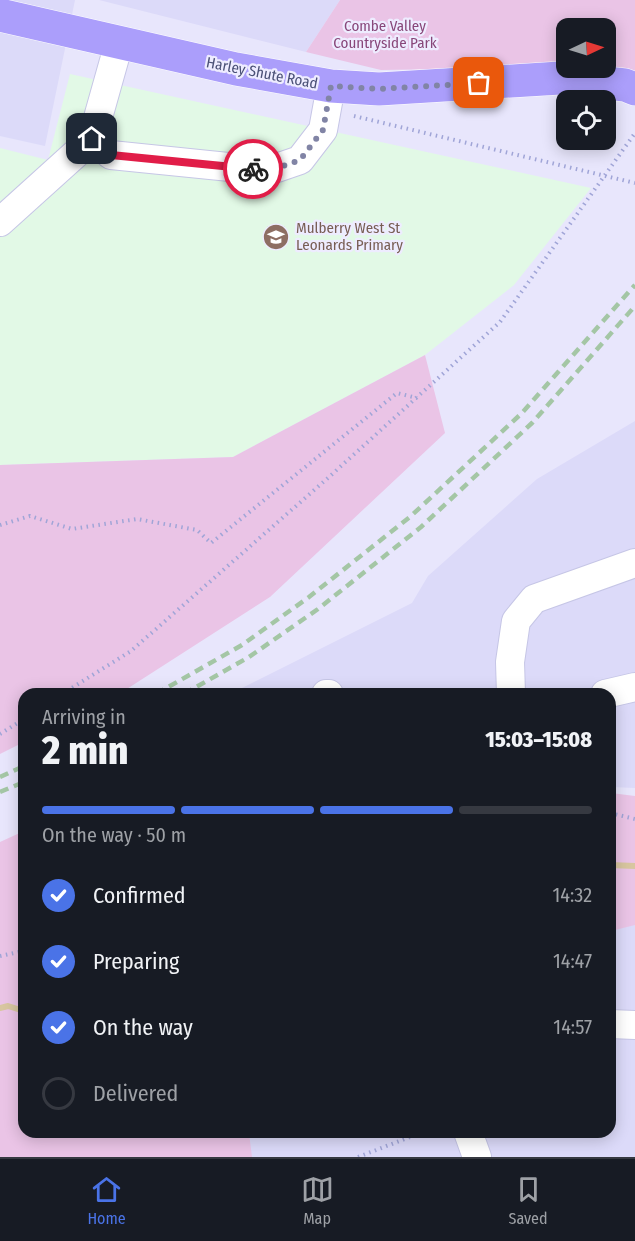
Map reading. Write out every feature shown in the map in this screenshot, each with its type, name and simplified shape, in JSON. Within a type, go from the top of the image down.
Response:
[{"type":"main road","name":"Harley Shute Road","points":[[0,15],[280,78],[329,98],[379,89],[560,78],[635,88]]},
{"type":"street","points":[[0,222],[11,198],[92,139],[119,43]]},
{"type":"street","points":[[92,139],[111,155],[268,171],[300,160],[323,130],[329,98]]},
{"type":"street","points":[[511,688],[510,662],[516,621],[534,599],[635,563]]},
{"type":"street","points":[[616,691],[635,687]]},
{"type":"street","points":[[616,1024],[635,1025]]},
{"type":"street","points":[[470,1138],[477,1157]]},
{"type":"path","points":[[329,98],[635,183]]},
{"type":"path","points":[[72,688],[131,651],[329,477],[500,322],[635,132]]},
{"type":"path","points":[[0,525],[30,516],[72,529],[137,519],[197,530],[211,543],[397,393],[417,398]]},
{"type":"path","points":[[0,734],[18,723]]},
{"type":"path","points":[[616,814],[635,819]]},
{"type":"path","points":[[0,956],[18,952]]},
{"type":"path","points":[[358,1157],[407,1138]]},
{"type":"shaded area","points":[[0,0],[75,0],[45,146],[0,136]]},
{"type":"shaded area","points":[[99,0],[340,0],[306,52]]},
{"type":"shaded area","name":"Mulberry West St Leonards Primary","points":[[70,74],[591,188],[514,285],[425,355],[233,457],[0,465],[0,148],[48,160]]},
{"type":"shaded area","points":[[635,421],[635,788],[616,787],[616,688],[242,688],[412,603],[428,576],[537,479]]},
{"type":"shaded area","points":[[635,892],[635,1157],[244,1157],[240,1138],[616,1138],[616,895]]},
{"type":"green space","name":"Combe Valley Countryside Park","points":[[340,0],[635,0],[635,75],[616,67],[616,18],[556,18],[556,67],[381,70],[306,52]]},
{"type":"green space","points":[[425,355],[445,433],[270,597],[128,688],[18,688],[18,745],[0,754],[0,465],[233,457]]},
{"type":"green space","points":[[616,794],[635,796],[635,925],[616,930]]},
{"type":"green space","points":[[18,834],[18,1138],[250,1138],[252,1157],[0,1157],[0,842]]},
{"type":"waterway","points":[[616,865],[635,866]]},
{"type":"waterway","points":[[0,1008],[8,1006],[18,1009]]},
{"type":"railway","points":[[167,688],[242,645],[309,597],[411,516],[522,413],[635,285]]},
{"type":"railway","points":[[195,688],[249,657],[318,609],[421,527],[532,423],[635,306]]},
{"type":"railway","points":[[0,777],[18,769]]},
{"type":"railway","points":[[0,792],[18,784]]},
{"type":"way so far","points":[[253,169],[268,171],[300,160],[323,130],[331,86],[379,89],[479,83]]},
{"type":"place","name":"Mulberry West St Leonards Primary","points":[[276,237]]},
{"type":"route","points":[[92,139],[111,155],[253,169]]}]
